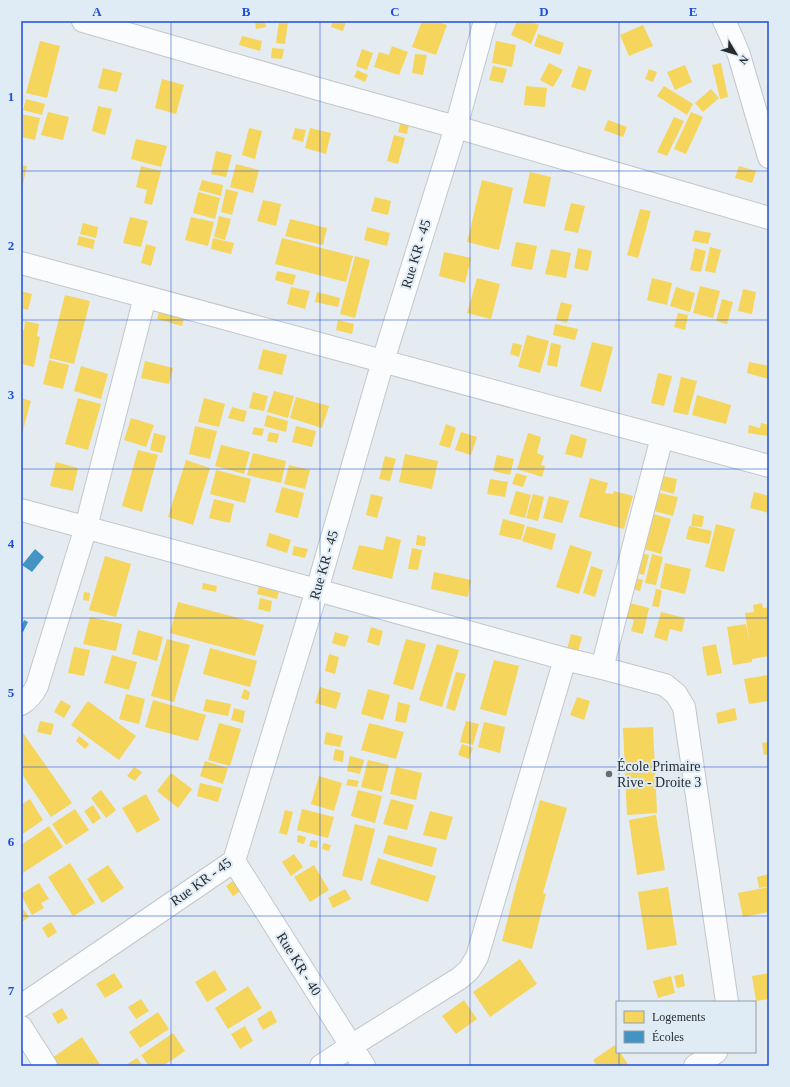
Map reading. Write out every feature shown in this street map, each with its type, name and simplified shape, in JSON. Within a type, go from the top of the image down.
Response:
[{"type":"street","points":[[83,21],[769,218]]},
{"type":"street","name":"Rue KR - 45","points":[[21,1006],[234,861],[317,590],[383,361],[456,127],[485,21]]},
{"type":"street","points":[[724,21],[739,55],[769,157]]},
{"type":"street","points":[[21,263],[769,466]]},
{"type":"street","points":[[21,704],[29,699],[37,686],[86,527],[145,297]]},
{"type":"street","points":[[602,668],[662,437]]},
{"type":"street","points":[[21,510],[665,686],[676,694],[684,707],[727,1001]]},
{"type":"street","points":[[321,1066],[460,978],[469,970],[476,957],[565,659]]},
{"type":"street","name":"Rue KR - 40","points":[[234,861],[364,1066]]},
{"type":"street","points":[[21,1027],[46,1066]]},
{"type":"street","points":[[695,1066],[716,1053]]},
{"type":"street","points":[[719,1053],[729,1066]]},
{"type":"building: Logements","points":[[255,21],[265,21],[266,27],[256,29]]},
{"type":"building: Logements","points":[[279,21],[288,22],[285,44],[276,43]]},
{"type":"building: Logements","points":[[333,21],[346,21],[343,31],[331,27]]},
{"type":"building: Logements","points":[[422,21],[437,21],[447,25],[436,55],[412,47]]},
{"type":"building: Logements","points":[[517,21],[531,21],[539,25],[531,44],[511,35]]},
{"type":"building: Logements","points":[[643,25],[653,46],[629,56],[620,35]]},
{"type":"building: Logements","points":[[538,34],[564,43],[560,55],[534,46]]},
{"type":"building: Logements","points":[[242,36],[262,41],[260,51],[239,45]]},
{"type":"building: Logements","points":[[40,41],[60,46],[47,98],[26,93]]},
{"type":"building: Logements","points":[[496,41],[516,45],[512,67],[492,63]]},
{"type":"building: Logements","points":[[392,46],[408,52],[399,75],[374,67],[379,52],[389,55]]},
{"type":"building: Logements","points":[[272,48],[284,49],[282,59],[271,58]]},
{"type":"building: Logements","points":[[362,49],[373,53],[367,70],[356,66]]},
{"type":"building: Logements","points":[[415,54],[427,55],[423,75],[412,73]]},
{"type":"building: Logements","points":[[549,63],[563,70],[553,87],[540,80]]},
{"type":"building: Logements","points":[[721,63],[728,97],[720,99],[712,65]]},
{"type":"building: Logements","points":[[685,65],[692,82],[675,90],[667,72]]},
{"type":"building: Logements","points":[[493,66],[507,69],[503,83],[489,80]]},
{"type":"building: Logements","points":[[578,66],[592,70],[585,91],[571,87]]},
{"type":"building: Logements","points":[[103,68],[122,73],[117,92],[98,88]]},
{"type":"building: Logements","points":[[649,69],[657,72],[653,82],[645,79]]},
{"type":"building: Logements","points":[[357,70],[368,75],[365,82],[354,77]]},
{"type":"building: Logements","points":[[162,79],[184,85],[176,114],[155,108]]},
{"type":"building: Logements","points":[[526,86],[547,88],[545,107],[524,105]]},
{"type":"building: Logements","points":[[664,86],[693,104],[687,115],[657,96]]},
{"type":"building: Logements","points":[[711,89],[719,98],[703,112],[695,103]]},
{"type":"building: Logements","points":[[26,99],[45,104],[42,115],[23,110]]},
{"type":"building: Logements","points":[[98,106],[112,109],[105,135],[92,131]]},
{"type":"building: Logements","points":[[48,112],[69,117],[63,140],[41,135]]},
{"type":"building: Logements","points":[[691,112],[703,117],[686,154],[674,149]]},
{"type":"building: Logements","points":[[21,114],[40,118],[35,140],[21,137]]},
{"type":"building: Logements","points":[[674,117],[684,121],[667,156],[657,152]]},
{"type":"building: Logements","points":[[608,120],[627,127],[623,137],[604,130]]},
{"type":"building: Logements","points":[[401,121],[409,124],[407,134],[398,132]]},
{"type":"building: Logements","points":[[249,128],[262,131],[255,159],[242,155]]},
{"type":"building: Logements","points":[[295,128],[306,130],[303,142],[292,139]]},
{"type":"building: Logements","points":[[310,128],[331,133],[326,154],[305,148]]},
{"type":"building: Logements","points":[[394,135],[405,138],[398,164],[387,161]]},
{"type":"building: Logements","points":[[136,139],[167,146],[161,167],[131,159]]},
{"type":"building: Logements","points":[[216,151],[232,155],[226,177],[211,174]]},
{"type":"building: Logements","points":[[236,164],[259,170],[253,193],[230,187]]},
{"type":"building: Logements","points":[[21,165],[27,166],[22,188],[21,188]]},
{"type":"building: Logements","points":[[141,166],[161,171],[152,205],[144,203],[147,190],[136,187]]},
{"type":"building: Logements","points":[[739,166],[756,171],[752,183],[735,178]]},
{"type":"building: Logements","points":[[530,172],[551,177],[545,207],[523,203]]},
{"type":"building: Logements","points":[[202,180],[223,185],[221,196],[199,190]]},
{"type":"building: Logements","points":[[482,180],[513,188],[499,250],[467,242]]},
{"type":"building: Logements","points":[[226,189],[238,192],[232,215],[221,212]]},
{"type":"building: Logements","points":[[198,192],[220,198],[215,219],[193,213]]},
{"type":"building: Logements","points":[[375,197],[391,201],[388,215],[371,211]]},
{"type":"building: Logements","points":[[263,200],[281,204],[276,226],[257,221]]},
{"type":"building: Logements","points":[[571,203],[585,206],[578,233],[564,230]]},
{"type":"building: Logements","points":[[640,209],[651,211],[638,258],[627,255]]},
{"type":"building: Logements","points":[[219,216],[231,219],[225,240],[214,237]]},
{"type":"building: Logements","points":[[130,217],[148,221],[141,247],[123,243]]},
{"type":"building: Logements","points":[[191,217],[214,222],[208,246],[185,240]]},
{"type":"building: Logements","points":[[290,219],[327,228],[323,245],[285,236]]},
{"type":"building: Logements","points":[[83,223],[98,227],[96,238],[80,234]]},
{"type":"building: Logements","points":[[367,227],[390,233],[387,246],[364,240]]},
{"type":"building: Logements","points":[[695,230],[711,233],[708,244],[692,241]]},
{"type":"building: Logements","points":[[79,236],[95,240],[93,249],[77,245]]},
{"type":"building: Logements","points":[[213,238],[234,243],[231,254],[211,249]]},
{"type":"building: Logements","points":[[282,238],[353,256],[346,282],[275,264]]},
{"type":"building: Logements","points":[[516,242],[537,246],[532,270],[511,266]]},
{"type":"building: Logements","points":[[146,244],[156,247],[151,266],[141,263]]},
{"type":"building: Logements","points":[[710,247],[721,250],[715,273],[705,271]]},
{"type":"building: Logements","points":[[578,248],[592,251],[588,271],[574,268]]},
{"type":"building: Logements","points":[[695,248],[706,251],[701,272],[690,270]]},
{"type":"building: Logements","points":[[551,249],[571,253],[566,278],[545,274]]},
{"type":"building: Logements","points":[[444,252],[471,258],[465,283],[439,276]]},
{"type":"building: Logements","points":[[355,256],[370,260],[355,318],[340,314]]},
{"type":"building: Logements","points":[[277,271],[296,275],[293,285],[275,280]]},
{"type":"building: Logements","points":[[477,278],[500,284],[491,319],[467,313]]},
{"type":"building: Logements","points":[[652,278],[672,283],[667,305],[647,300]]},
{"type":"building: Logements","points":[[700,286],[720,291],[713,318],[693,313]]},
{"type":"building: Logements","points":[[291,287],[310,291],[305,309],[287,304]]},
{"type":"building: Logements","points":[[676,287],[695,293],[690,312],[670,306]]},
{"type":"building: Logements","points":[[743,289],[756,292],[752,314],[738,311]]},
{"type":"building: Logements","points":[[21,291],[32,294],[28,310],[21,308]]},
{"type":"building: Logements","points":[[317,292],[340,298],[338,307],[315,302]]},
{"type":"building: Logements","points":[[65,295],[90,301],[74,364],[49,358]]},
{"type":"building: Logements","points":[[722,299],[733,302],[727,324],[716,321]]},
{"type":"building: Logements","points":[[561,302],[572,305],[567,323],[556,320]]},
{"type":"building: Logements","points":[[160,308],[185,315],[182,326],[157,319]]},
{"type":"building: Logements","points":[[678,313],[688,315],[685,330],[674,327]]},
{"type":"building: Logements","points":[[338,320],[354,324],[352,334],[336,330]]},
{"type":"building: Logements","points":[[25,321],[39,324],[37,336],[40,337],[34,367],[21,364],[21,330],[24,330]]},
{"type":"building: Logements","points":[[555,324],[578,329],[575,340],[553,335]]},
{"type":"building: Logements","points":[[527,335],[549,341],[540,373],[518,367]]},
{"type":"building: Logements","points":[[592,342],[613,347],[601,392],[580,386]]},
{"type":"building: Logements","points":[[513,343],[522,345],[519,357],[510,354]]},
{"type":"building: Logements","points":[[551,343],[561,345],[557,367],[547,365]]},
{"type":"building: Logements","points":[[263,349],[287,355],[282,375],[258,369]]},
{"type":"building: Logements","points":[[49,360],[69,365],[63,389],[43,384]]},
{"type":"building: Logements","points":[[145,361],[173,368],[169,384],[141,378]]},
{"type":"building: Logements","points":[[749,362],[769,366],[769,379],[747,373]]},
{"type":"building: Logements","points":[[81,366],[108,374],[101,399],[74,391]]},
{"type":"building: Logements","points":[[658,373],[672,376],[664,406],[651,403]]},
{"type":"building: Logements","points":[[681,377],[697,381],[688,415],[673,412]]},
{"type":"building: Logements","points":[[274,391],[294,396],[288,418],[267,412]]},
{"type":"building: Logements","points":[[253,392],[268,396],[264,411],[249,408]]},
{"type":"building: Logements","points":[[697,395],[731,405],[726,424],[692,415]]},
{"type":"building: Logements","points":[[296,397],[329,406],[322,428],[290,418]]},
{"type":"building: Logements","points":[[21,398],[31,401],[21,437]]},
{"type":"building: Logements","points":[[78,398],[101,404],[88,450],[65,444]]},
{"type":"building: Logements","points":[[204,398],[225,404],[219,427],[198,422]]},
{"type":"building: Logements","points":[[232,407],[247,411],[244,422],[228,418]]},
{"type":"building: Logements","points":[[267,415],[288,421],[286,432],[264,426]]},
{"type":"building: Logements","points":[[131,418],[154,425],[146,447],[124,440]]},
{"type":"building: Logements","points":[[761,423],[769,425],[768,436],[748,433],[749,425],[760,428]]},
{"type":"building: Logements","points":[[446,424],[456,428],[450,448],[439,445]]},
{"type":"building: Logements","points":[[195,426],[217,431],[210,459],[189,454]]},
{"type":"building: Logements","points":[[296,426],[316,431],[312,447],[292,442]]},
{"type":"building: Logements","points":[[254,427],[264,429],[262,436],[252,434]]},
{"type":"building: Logements","points":[[269,432],[279,434],[277,443],[267,441]]},
{"type":"building: Logements","points":[[461,432],[477,437],[471,455],[455,450]]},
{"type":"building: Logements","points":[[154,433],[166,436],[162,453],[150,450]]},
{"type":"building: Logements","points":[[528,433],[541,437],[537,453],[544,456],[541,465],[545,466],[542,477],[517,469]]},
{"type":"building: Logements","points":[[571,434],[587,439],[582,458],[565,454]]},
{"type":"building: Logements","points":[[221,445],[250,452],[244,474],[215,466]]},
{"type":"building: Logements","points":[[138,450],[158,455],[142,512],[122,506]]},
{"type":"building: Logements","points":[[253,453],[286,461],[281,483],[247,475]]},
{"type":"building: Logements","points":[[405,454],[438,461],[432,489],[399,482]]},
{"type":"building: Logements","points":[[497,455],[514,459],[510,475],[493,471]]},
{"type":"building: Logements","points":[[385,456],[396,459],[390,481],[379,479]]},
{"type":"building: Logements","points":[[186,460],[210,468],[193,525],[168,517]]},
{"type":"building: Logements","points":[[56,462],[78,468],[73,491],[50,486]]},
{"type":"building: Logements","points":[[289,465],[310,470],[305,489],[284,484]]},
{"type":"building: Logements","points":[[216,470],[251,479],[245,503],[210,494]]},
{"type":"building: Logements","points":[[516,473],[527,476],[523,487],[512,484]]},
{"type":"building: Logements","points":[[663,476],[677,479],[674,494],[660,490]]},
{"type":"building: Logements","points":[[590,478],[608,483],[605,493],[613,494],[614,491],[633,496],[624,529],[579,517]]},
{"type":"building: Logements","points":[[490,479],[508,482],[505,497],[487,494]]},
{"type":"building: Logements","points":[[282,487],[304,493],[298,518],[275,512]]},
{"type":"building: Logements","points":[[516,491],[531,495],[525,518],[509,514]]},
{"type":"building: Logements","points":[[754,492],[769,496],[769,513],[750,508]]},
{"type":"building: Logements","points":[[659,493],[678,497],[673,516],[654,511]]},
{"type":"building: Logements","points":[[371,494],[383,497],[377,518],[366,515]]},
{"type":"building: Logements","points":[[533,494],[544,497],[538,521],[526,518]]},
{"type":"building: Logements","points":[[549,496],[569,501],[562,523],[543,518]]},
{"type":"building: Logements","points":[[214,499],[234,504],[230,523],[209,518]]},
{"type":"building: Logements","points":[[653,514],[671,519],[661,554],[644,549]]},
{"type":"building: Logements","points":[[693,514],[704,516],[702,527],[691,526]]},
{"type":"building: Logements","points":[[503,519],[525,525],[521,540],[499,535]]},
{"type":"building: Logements","points":[[716,524],[735,529],[724,572],[705,567]]},
{"type":"building: Logements","points":[[527,526],[556,534],[552,550],[522,541]]},
{"type":"building: Logements","points":[[689,526],[712,531],[709,544],[686,539]]},
{"type":"building: Logements","points":[[269,533],[291,540],[287,553],[266,546]]},
{"type":"building: Logements","points":[[417,535],[426,537],[425,546],[416,545]]},
{"type":"building: Logements","points":[[386,536],[401,540],[392,579],[352,569],[359,545],[383,550]]},
{"type":"building: Logements","points":[[570,545],[592,552],[579,594],[556,587]]},
{"type":"building: Logements","points":[[294,546],[308,549],[305,558],[292,555]]},
{"type":"building: Logements","points":[[412,548],[422,550],[418,570],[408,569]]},
{"type":"building: Logements","points":[[641,553],[649,555],[644,575],[636,573]]},
{"type":"building: Logements","points":[[652,554],[663,557],[656,585],[645,583]]},
{"type":"building: Logements","points":[[105,556],[131,564],[116,617],[89,610]]},
{"type":"building: Logements","points":[[665,563],[691,569],[685,594],[660,588]]},
{"type":"building: Logements","points":[[591,566],[603,570],[595,597],[583,593]]},
{"type":"building: Logements","points":[[434,572],[471,580],[468,597],[431,589]]},
{"type":"building: Logements","points":[[633,577],[643,580],[640,591],[630,588]]},
{"type":"building: Logements","points":[[203,583],[217,586],[216,592],[202,589]]},
{"type":"building: Logements","points":[[259,586],[279,591],[277,599],[257,594]]},
{"type":"building: Logements","points":[[656,589],[662,590],[659,607],[652,606]]},
{"type":"building: Logements","points":[[84,592],[90,593],[89,601],[83,600]]},
{"type":"building: Logements","points":[[260,598],[272,601],[270,612],[258,609]]},
{"type":"building: Logements","points":[[178,602],[264,625],[255,656],[170,633]]},
{"type":"building: Logements","points":[[626,602],[649,608],[643,634],[631,631],[634,620],[622,617]]},
{"type":"building: Logements","points":[[762,603],[763,608],[769,607],[769,656],[752,659],[752,662],[733,665],[727,627],[746,624],[750,644],[745,613],[754,612],[753,605]]},
{"type":"building: Logements","points":[[661,612],[685,618],[682,632],[670,629],[667,641],[654,637]]},
{"type":"building: Logements","points":[[90,617],[122,624],[116,651],[83,644]]},
{"type":"building: Logements","points":[[371,627],[383,631],[379,646],[367,642]]},
{"type":"building: Logements","points":[[138,630],[163,637],[157,661],[132,654]]},
{"type":"building: Logements","points":[[335,632],[349,636],[345,647],[332,643]]},
{"type":"building: Logements","points":[[571,634],[582,637],[577,656],[566,653]]},
{"type":"building: Logements","points":[[167,639],[190,645],[174,702],[151,696]]},
{"type":"building: Logements","points":[[406,639],[426,644],[413,690],[393,684]]},
{"type":"building: Logements","points":[[437,644],[459,650],[442,707],[419,700]]},
{"type":"building: Logements","points":[[716,644],[722,673],[707,676],[702,647]]},
{"type":"building: Logements","points":[[74,647],[90,650],[84,676],[68,673]]},
{"type":"building: Logements","points":[[210,648],[257,661],[250,687],[203,674]]},
{"type":"building: Logements","points":[[329,654],[339,657],[335,674],[325,671]]},
{"type":"building: Logements","points":[[112,655],[137,662],[129,690],[104,683]]},
{"type":"building: Logements","points":[[494,660],[519,666],[506,716],[480,709]]},
{"type":"building: Logements","points":[[456,672],[466,674],[455,711],[446,708]]},
{"type":"building: Logements","points":[[769,675],[769,701],[749,704],[744,679]]},
{"type":"building: Logements","points":[[320,687],[341,693],[336,709],[315,703]]},
{"type":"building: Logements","points":[[244,689],[250,692],[248,700],[241,698]]},
{"type":"building: Logements","points":[[368,689],[390,695],[383,720],[361,714]]},
{"type":"building: Logements","points":[[126,694],[145,699],[139,724],[119,719]]},
{"type":"building: Logements","points":[[577,697],[590,701],[584,720],[570,715]]},
{"type":"building: Logements","points":[[206,699],[231,704],[228,716],[203,711]]},
{"type":"building: Logements","points":[[61,700],[71,706],[64,718],[54,712]]},
{"type":"building: Logements","points":[[153,700],[206,715],[198,741],[145,727]]},
{"type":"building: Logements","points":[[88,701],[136,736],[119,760],[71,725]]},
{"type":"building: Logements","points":[[398,702],[410,705],[406,723],[395,721]]},
{"type":"building: Logements","points":[[234,708],[245,711],[243,723],[231,720]]},
{"type":"building: Logements","points":[[735,708],[737,720],[718,724],[716,713]]},
{"type":"building: Logements","points":[[40,721],[54,724],[51,735],[37,732]]},
{"type":"building: Logements","points":[[466,721],[479,724],[473,745],[460,742]]},
{"type":"building: Logements","points":[[484,722],[505,727],[500,753],[478,747]]},
{"type":"building: Logements","points":[[219,723],[241,729],[230,766],[208,760]]},
{"type":"building: Logements","points":[[369,723],[404,732],[396,759],[361,750]]},
{"type":"building: Logements","points":[[653,727],[657,813],[627,815],[623,728]]},
{"type":"building: Logements","points":[[21,730],[72,803],[51,817],[21,773]]},
{"type":"building: Logements","points":[[326,732],[343,736],[340,747],[324,744]]},
{"type":"building: Logements","points":[[79,736],[89,744],[85,749],[76,741]]},
{"type":"building: Logements","points":[[769,742],[769,754],[764,755],[762,743]]},
{"type":"building: Logements","points":[[462,744],[473,748],[469,759],[458,755]]},
{"type":"building: Logements","points":[[335,749],[344,751],[343,762],[333,760]]},
{"type":"building: Logements","points":[[350,756],[364,760],[360,774],[347,771]]},
{"type":"building: Logements","points":[[368,760],[389,765],[382,792],[361,787]]},
{"type":"building: Logements","points":[[205,761],[228,768],[223,784],[200,776]]},
{"type":"building: Logements","points":[[134,767],[142,772],[135,781],[127,776]]},
{"type":"building: Logements","points":[[396,767],[422,773],[416,800],[390,794]]},
{"type":"building: Logements","points":[[171,773],[192,789],[178,808],[157,791]]},
{"type":"building: Logements","points":[[319,776],[342,783],[334,811],[311,804]]},
{"type":"building: Logements","points":[[348,779],[359,781],[357,787],[346,785]]},
{"type":"building: Logements","points":[[200,783],[222,788],[218,802],[197,796]]},
{"type":"building: Logements","points":[[101,790],[116,810],[106,818],[91,798]]},
{"type":"building: Logements","points":[[358,790],[382,796],[375,823],[351,816]]},
{"type":"building: Logements","points":[[146,794],[160,820],[137,833],[122,808]]},
{"type":"building: Logements","points":[[30,799],[43,820],[21,835],[21,805]]},
{"type":"building: Logements","points":[[391,799],[414,805],[407,830],[383,824]]},
{"type":"building: Logements","points":[[540,800],[567,808],[543,893],[546,894],[532,949],[502,941]]},
{"type":"building: Logements","points":[[93,805],[101,818],[93,824],[84,811]]},
{"type":"building: Logements","points":[[75,809],[89,830],[66,845],[52,824]]},
{"type":"building: Logements","points":[[302,809],[334,817],[328,838],[297,830]]},
{"type":"building: Logements","points":[[285,810],[293,812],[287,835],[279,833]]},
{"type":"building: Logements","points":[[430,811],[453,817],[446,840],[423,835]]},
{"type":"building: Logements","points":[[656,815],[665,870],[637,875],[629,820]]},
{"type":"building: Logements","points":[[355,824],[375,829],[362,881],[342,876]]},
{"type":"building: Logements","points":[[49,826],[63,847],[21,874],[21,845]]},
{"type":"building: Logements","points":[[298,835],[306,837],[304,844],[297,842]]},
{"type":"building: Logements","points":[[388,835],[437,848],[432,867],[383,853]]},
{"type":"building: Logements","points":[[311,840],[318,841],[317,848],[309,846]]},
{"type":"building: Logements","points":[[323,843],[331,845],[329,851],[322,849]]},
{"type":"building: Logements","points":[[294,854],[303,867],[291,876],[282,862]]},
{"type":"building: Logements","points":[[378,858],[436,876],[428,902],[370,884]]},
{"type":"building: Logements","points":[[70,863],[95,903],[73,916],[48,877]]},
{"type":"building: Logements","points":[[108,865],[124,888],[102,903],[87,879]]},
{"type":"building: Logements","points":[[314,865],[329,890],[310,902],[294,877]]},
{"type":"building: Logements","points":[[769,874],[769,886],[759,888],[757,877]]},
{"type":"building: Logements","points":[[240,876],[247,887],[233,896],[226,886]]},
{"type":"building: Logements","points":[[39,883],[49,899],[41,903],[44,908],[32,915],[21,894]]},
{"type":"building: Logements","points":[[668,887],[677,945],[647,950],[638,892]]},
{"type":"building: Logements","points":[[769,887],[769,912],[743,917],[738,893]]},
{"type":"building: Logements","points":[[345,889],[351,899],[333,908],[328,898]]},
{"type":"building: Logements","points":[[21,906],[29,917],[21,923]]},
{"type":"building: Logements","points":[[51,922],[57,932],[48,938],[42,928]]},
{"type":"building: Logements","points":[[520,959],[537,984],[490,1017],[473,992]]},
{"type":"building: Logements","points":[[215,970],[227,990],[207,1002],[195,982]]},
{"type":"building: Logements","points":[[114,973],[123,987],[105,998],[96,984]]},
{"type":"building: Logements","points":[[769,973],[769,999],[756,1001],[752,976]]},
{"type":"building: Logements","points":[[683,974],[685,986],[677,988],[674,976]]},
{"type":"building: Logements","points":[[671,976],[675,993],[658,998],[653,981]]},
{"type":"building: Logements","points":[[248,986],[262,1008],[228,1029],[215,1008]]},
{"type":"building: Logements","points":[[141,999],[149,1011],[136,1019],[128,1007]]},
{"type":"building: Logements","points":[[464,1000],[477,1019],[456,1034],[442,1016]]},
{"type":"building: Logements","points":[[62,1008],[68,1018],[58,1024],[52,1014]]},
{"type":"building: Logements","points":[[271,1010],[277,1022],[263,1030],[257,1019]]},
{"type":"building: Logements","points":[[158,1012],[169,1029],[140,1048],[129,1032]]},
{"type":"building: Logements","points":[[245,1026],[253,1041],[240,1049],[231,1034]]},
{"type":"building: Logements","points":[[173,1033],[185,1051],[163,1066],[149,1066],[141,1055]]},
{"type":"building: Logements","points":[[82,1037],[101,1066],[57,1066],[52,1058]]},
{"type":"building: Logements","points":[[615,1045],[616,1053],[621,1053],[629,1066],[597,1066],[593,1060]]},
{"type":"building: Logements","points":[[137,1058],[143,1066],[124,1066]]},
{"type":"building: Écoles","points":[[35,549],[44,557],[32,572],[22,565]]},
{"type":"building: Écoles","points":[[24,620],[28,622],[23,632],[21,631],[21,627]]},
{"type":"place","name":"École Primaire Rive - Droite 3","points":[[609,774]]}]
